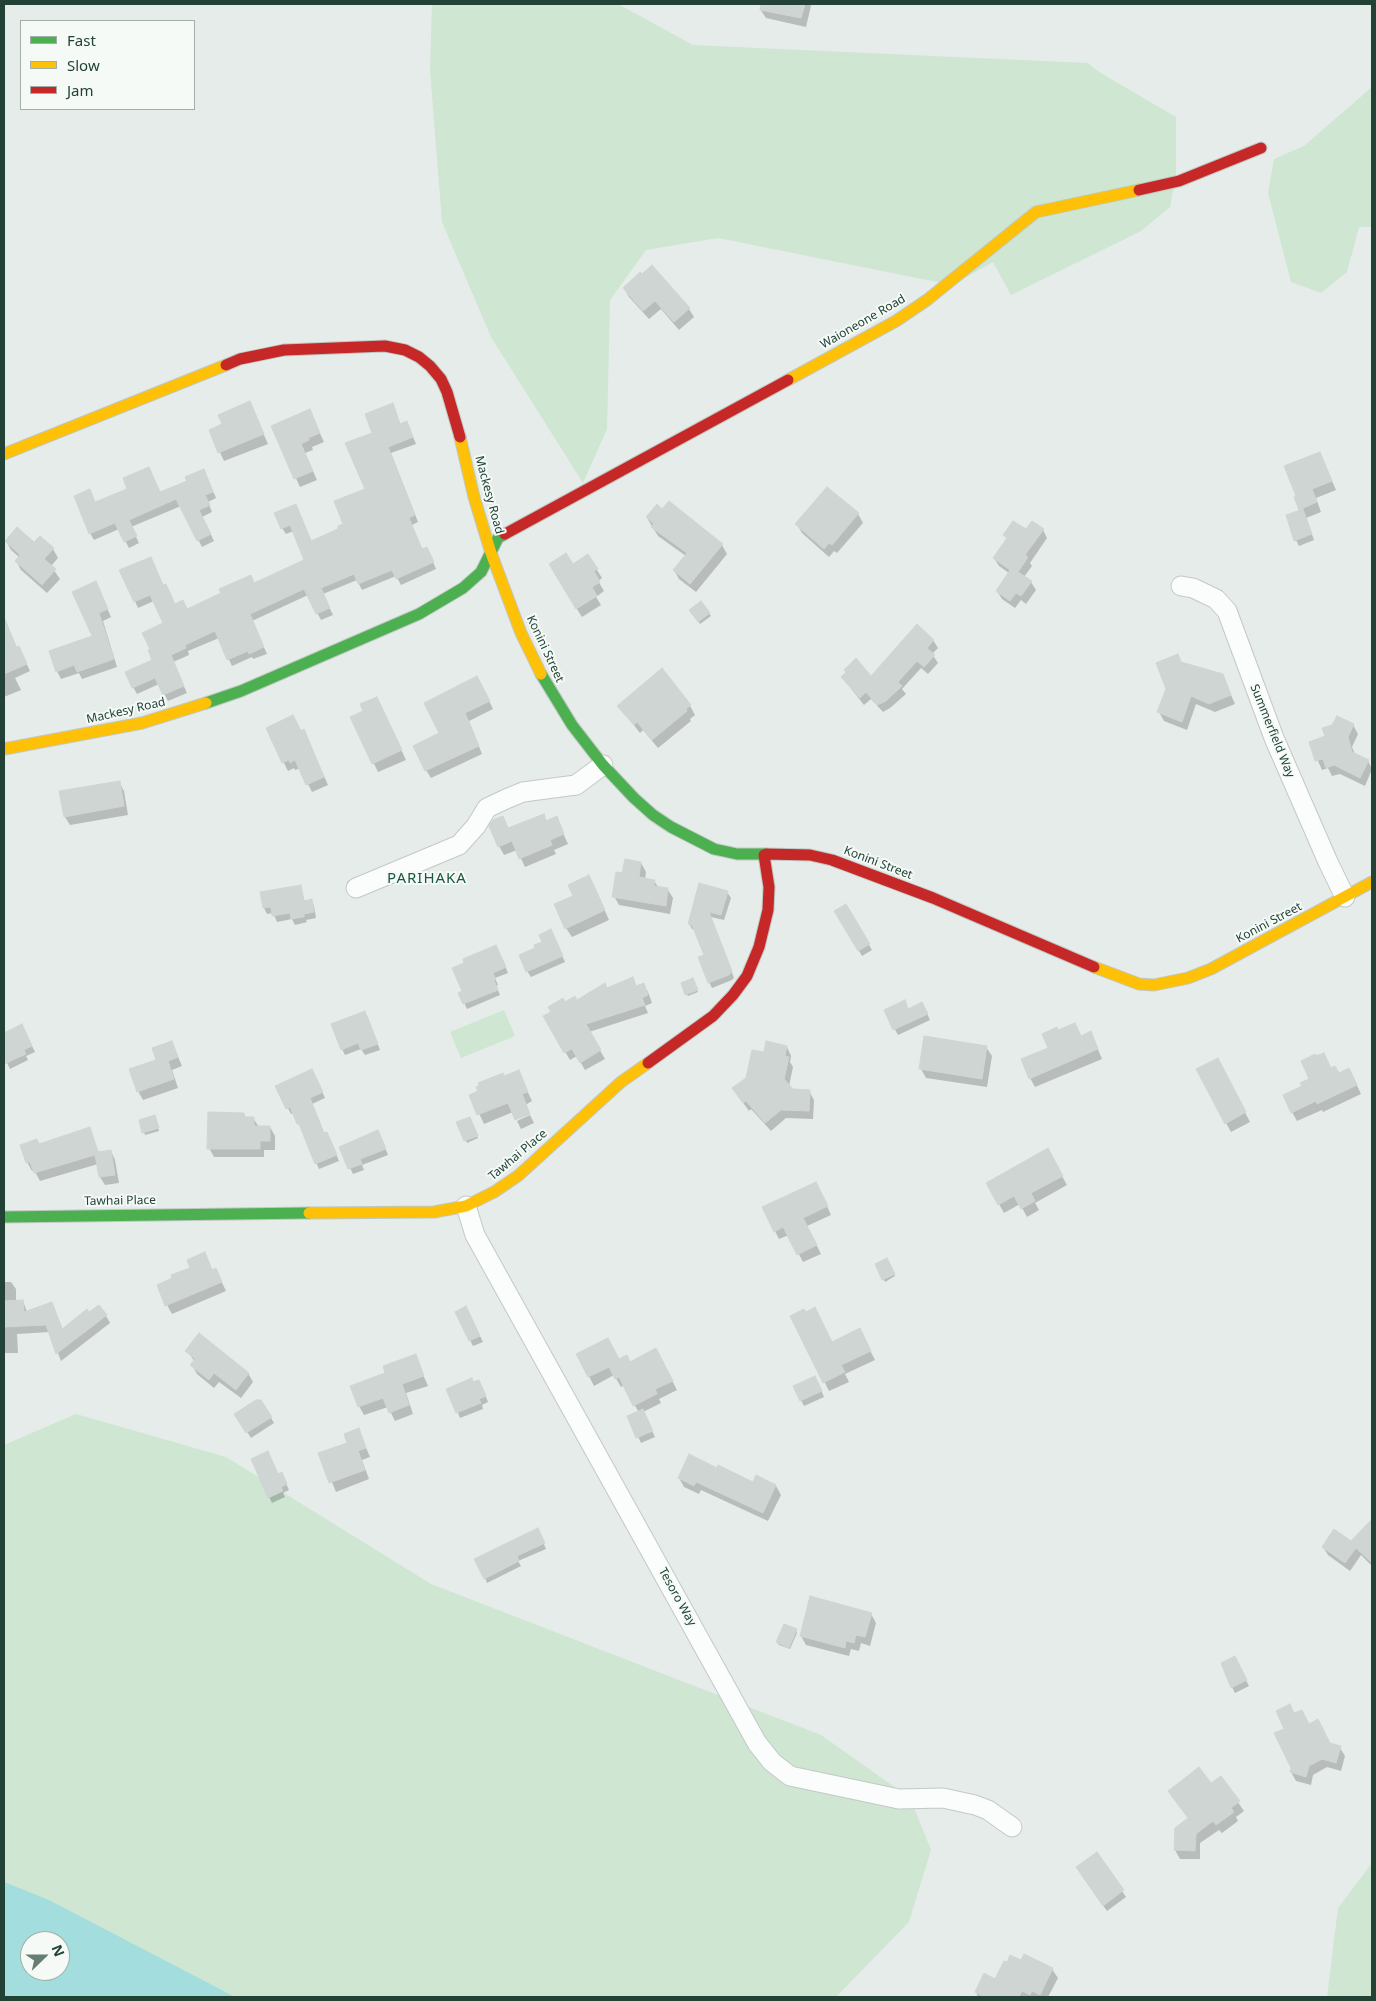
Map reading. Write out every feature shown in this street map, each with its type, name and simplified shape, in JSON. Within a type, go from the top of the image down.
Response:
[{"type":"street","name":"Waioneone Road","points":[[491,554],[498,538],[896,320],[927,300],[1036,212],[1179,181],[1261,148]]},
{"type":"street","name":"Mackesy Road","points":[[4,454],[240,359],[284,350],[385,346],[405,350],[419,357],[430,366],[444,386],[458,428],[474,497],[491,554],[481,572],[463,588],[420,614],[241,692],[142,724],[4,749]]},
{"type":"street","name":"Konini Street","points":[[491,554],[532,658],[559,707],[587,747],[634,798],[653,815],[671,827],[714,849],[738,854],[810,855],[832,860],[932,898],[1107,973],[1139,984],[1154,985],[1182,980],[1211,969],[1372,882]]},
{"type":"street","name":"Summerfield Way","points":[[1181,586],[1193,588],[1216,598],[1227,611],[1274,738],[1345,897]]},
{"type":"street","points":[[356,888],[460,845],[488,808],[500,802],[523,792],[576,784],[602,765]]},
{"type":"street","name":"Tawhai Place","points":[[4,1217],[434,1212],[466,1206],[494,1192],[519,1174],[621,1082],[713,1016],[734,995],[747,976],[760,947],[768,910],[769,888],[764,855]]},
{"type":"street","name":"Tesoro Way","points":[[466,1206],[480,1243],[758,1743],[772,1762],[790,1776],[899,1800],[943,1798],[975,1805],[988,1810],[1012,1827]]},
{"type":"green space","points":[[432,4],[618,4],[693,45],[1088,63],[1099,72],[1176,117],[1176,175],[1170,207],[1141,231],[1011,295],[993,262],[952,285],[718,238],[646,250],[610,300],[607,429],[583,483],[491,337],[442,222],[430,70]]},
{"type":"green space","points":[[1372,87],[1372,227],[1359,227],[1347,272],[1321,293],[1291,282],[1268,193],[1274,159],[1304,146]]},
{"type":"green space","points":[[504,1010],[515,1036],[461,1058],[450,1032]]},
{"type":"green space","points":[[76,1414],[226,1457],[431,1584],[821,1735],[910,1798],[931,1850],[909,1922],[836,1997],[101,1997],[70,1977],[70,1931],[20,1931],[20,1949],[4,1961],[4,1445]]},
{"type":"green space","points":[[1372,1863],[1372,1997],[1327,1997],[1338,1908]]},
{"type":"water","points":[[4,1882],[49,1900],[235,1997],[4,1997]]},
{"type":"building","points":[[761,4],[805,4],[801,18],[760,10]]},
{"type":"building","points":[[652,265],[690,308],[674,322],[655,301],[643,311],[623,288],[640,272],[642,274]]},
{"type":"building","points":[[250,401],[264,434],[218,453],[209,430],[222,424],[218,415]]},
{"type":"building","points":[[393,403],[400,424],[407,421],[413,437],[388,447],[415,515],[409,518],[422,549],[427,547],[434,562],[396,579],[392,570],[358,584],[354,574],[321,588],[330,608],[316,614],[304,589],[250,614],[264,647],[249,654],[248,651],[227,660],[215,631],[185,645],[186,648],[171,655],[184,686],[163,695],[155,678],[132,688],[125,672],[152,660],[148,650],[150,649],[142,633],[163,623],[150,595],[134,602],[119,570],[151,557],[163,585],[166,584],[175,604],[183,600],[187,609],[221,593],[219,589],[251,575],[254,583],[304,560],[290,525],[281,529],[274,513],[296,504],[311,541],[338,529],[338,526],[343,524],[334,501],[365,489],[345,443],[372,433],[365,414]]},
{"type":"building","points":[[310,409],[320,433],[308,438],[309,440],[301,444],[313,471],[294,479],[271,426]]},
{"type":"building","points":[[1320,452],[1332,481],[1312,489],[1317,502],[1299,510],[1294,497],[1296,496],[1284,466]]},
{"type":"building","points":[[149,467],[160,492],[187,481],[185,477],[204,469],[213,492],[205,495],[210,505],[199,510],[211,534],[197,541],[176,499],[129,520],[137,536],[124,542],[115,523],[89,534],[74,496],[90,489],[95,502],[127,489],[123,478]]},
{"type":"building","points":[[827,487],[859,513],[832,545],[829,543],[824,549],[795,524]]},
{"type":"building","points":[[669,501],[723,544],[690,584],[673,570],[687,553],[651,527],[654,524],[646,517],[657,504],[662,509]]},
{"type":"building","points":[[1303,509],[1312,534],[1294,541],[1286,515]]},
{"type":"building","points":[[1013,521],[1026,529],[1032,521],[1044,529],[1025,555],[1028,557],[1018,572],[1032,581],[1021,596],[1016,593],[1010,601],[996,591],[1010,570],[993,558],[1007,538],[1003,535]]},
{"type":"building","points":[[17,527],[34,542],[40,536],[54,548],[44,559],[56,569],[42,585],[15,561],[20,555],[5,541]]},
{"type":"building","points":[[566,553],[573,564],[588,554],[598,569],[594,571],[600,582],[592,587],[597,596],[576,609],[549,564]]},
{"type":"building","points":[[96,581],[108,609],[99,613],[114,659],[77,672],[74,665],[56,672],[49,651],[92,636],[72,592]]},
{"type":"building","points":[[701,601],[710,613],[698,622],[689,610]]},
{"type":"building","points":[[4,617],[16,647],[19,646],[27,664],[4,674]]},
{"type":"building","points":[[917,624],[934,640],[927,648],[935,655],[924,667],[917,661],[898,682],[902,686],[886,701],[877,705],[866,692],[860,698],[841,677],[846,672],[844,670],[856,658],[871,676]]},
{"type":"building","points":[[1178,654],[1181,662],[1223,674],[1231,695],[1209,704],[1191,696],[1182,722],[1157,712],[1166,689],[1156,663]]},
{"type":"building","points":[[662,668],[691,705],[686,709],[687,711],[652,740],[637,722],[634,725],[617,706]]},
{"type":"building","points":[[477,676],[490,701],[465,713],[479,746],[425,771],[413,746],[439,733],[424,703]]},
{"type":"building","points":[[377,697],[402,750],[372,764],[350,717],[363,711],[360,704]]},
{"type":"building","points":[[293,715],[301,731],[304,729],[324,777],[306,785],[295,760],[290,763],[289,760],[282,763],[266,728]]},
{"type":"building","points":[[1337,716],[1354,724],[1348,737],[1352,752],[1369,760],[1360,778],[1334,765],[1326,768],[1323,759],[1315,761],[1309,742],[1325,736],[1322,728],[1332,725]]},
{"type":"building","points":[[120,781],[124,806],[64,817],[59,791]]},
{"type":"building","points":[[544,814],[546,821],[557,816],[564,834],[550,840],[552,845],[519,859],[512,841],[498,847],[489,826],[493,820],[503,816],[508,828]]},
{"type":"building","points":[[625,859],[641,862],[639,877],[655,880],[654,886],[668,888],[666,906],[612,897],[616,872],[622,873]]},
{"type":"building","points":[[589,875],[605,910],[565,929],[554,904],[573,896],[568,885]]},
{"type":"building","points":[[699,883],[728,891],[721,915],[709,912],[732,971],[729,975],[708,983],[698,957],[704,955],[692,925],[688,924]]},
{"type":"building","points":[[301,885],[304,901],[312,899],[314,912],[304,914],[304,917],[291,919],[290,913],[272,916],[271,907],[263,908],[260,892]]},
{"type":"building","points":[[846,904],[870,944],[858,951],[834,911]]},
{"type":"building","points":[[551,929],[563,956],[526,972],[519,955],[535,948],[534,945],[542,942],[539,935]]},
{"type":"building","points":[[496,945],[506,967],[493,973],[498,990],[463,1004],[458,993],[462,991],[452,968],[464,963],[463,959]]},
{"type":"building","points":[[633,977],[636,986],[644,983],[648,995],[642,998],[645,1005],[586,1024],[601,1050],[580,1063],[572,1049],[564,1053],[543,1016],[551,1012],[548,1007],[563,998],[565,1002],[575,996],[577,1000],[605,983],[607,988]]},
{"type":"building","points":[[693,978],[698,990],[685,995],[681,983]]},
{"type":"building","points":[[905,1000],[908,1009],[922,1002],[928,1014],[893,1030],[884,1010]]},
{"type":"building","points":[[365,1011],[378,1044],[361,1050],[358,1043],[341,1050],[331,1024]]},
{"type":"building","points":[[1075,1023],[1081,1036],[1091,1031],[1098,1049],[1029,1079],[1021,1059],[1048,1048],[1042,1034],[1057,1027],[1058,1030]]},
{"type":"building","points":[[22,1024],[32,1046],[24,1050],[26,1054],[4,1064],[4,1033]]},
{"type":"building","points":[[924,1036],[987,1046],[982,1079],[919,1069]]},
{"type":"building","points":[[172,1041],[178,1057],[168,1061],[174,1079],[137,1092],[129,1069],[156,1060],[152,1048]]},
{"type":"building","points":[[766,1041],[787,1046],[785,1056],[789,1057],[784,1079],[793,1089],[810,1090],[809,1111],[781,1110],[765,1123],[746,1101],[743,1103],[732,1088],[746,1078],[752,1050],[764,1052]]},
{"type":"building","points":[[1324,1053],[1331,1068],[1335,1066],[1339,1073],[1349,1068],[1357,1085],[1317,1104],[1316,1101],[1291,1113],[1283,1095],[1302,1086],[1300,1083],[1309,1079],[1301,1061],[1315,1054],[1316,1056]]},
{"type":"building","points":[[1218,1058],[1246,1112],[1225,1124],[1196,1069]]},
{"type":"building","points":[[312,1069],[323,1092],[310,1098],[324,1133],[327,1132],[337,1155],[315,1164],[299,1124],[297,1124],[290,1107],[286,1109],[275,1086]]},
{"type":"building","points":[[519,1070],[528,1092],[522,1094],[530,1114],[515,1120],[508,1103],[477,1115],[469,1095],[478,1091],[476,1087],[479,1086],[478,1083],[503,1073],[504,1076]]},
{"type":"building","points":[[208,1112],[244,1113],[244,1117],[254,1117],[254,1126],[270,1126],[270,1141],[260,1141],[260,1149],[207,1149]]},
{"type":"building","points":[[155,1115],[159,1128],[142,1133],[139,1120]]},
{"type":"building","points":[[470,1117],[478,1136],[464,1141],[456,1122]]},
{"type":"building","points":[[90,1127],[98,1152],[111,1150],[115,1175],[99,1177],[95,1155],[34,1173],[30,1162],[26,1163],[20,1145],[37,1139],[39,1144]]},
{"type":"building","points":[[378,1130],[386,1149],[360,1159],[362,1164],[348,1169],[339,1147]]},
{"type":"building","points":[[1048,1148],[1063,1176],[1031,1193],[1035,1201],[1021,1209],[1014,1196],[998,1205],[986,1183]]},
{"type":"building","points":[[816,1182],[828,1206],[803,1218],[817,1245],[797,1255],[783,1227],[774,1232],[762,1207]]},
{"type":"building","points":[[205,1252],[212,1270],[216,1268],[222,1282],[165,1306],[157,1285],[172,1278],[171,1275],[190,1268],[187,1260]]},
{"type":"building","points":[[887,1258],[895,1274],[882,1280],[875,1264]]},
{"type":"building","points":[[23,1300],[24,1312],[52,1302],[62,1329],[87,1309],[89,1312],[99,1305],[107,1315],[56,1354],[46,1325],[4,1327],[4,1301]]},
{"type":"building","points":[[466,1306],[480,1336],[469,1341],[455,1312]]},
{"type":"building","points":[[815,1307],[832,1342],[860,1328],[871,1351],[841,1365],[845,1372],[823,1383],[790,1316],[804,1309],[806,1312]]},
{"type":"building","points":[[199,1333],[249,1373],[236,1390],[214,1373],[209,1380],[190,1365],[195,1359],[185,1351]]},
{"type":"building","points":[[608,1338],[619,1359],[627,1355],[630,1362],[656,1348],[673,1381],[655,1389],[657,1394],[633,1406],[619,1377],[615,1379],[609,1367],[588,1377],[576,1354]]},
{"type":"building","points":[[416,1354],[424,1376],[402,1384],[409,1405],[389,1413],[383,1398],[358,1407],[350,1386],[385,1373],[383,1366]]},
{"type":"building","points":[[815,1376],[822,1391],[800,1401],[793,1386]]},
{"type":"building","points":[[472,1378],[473,1382],[479,1380],[486,1396],[479,1399],[481,1403],[456,1413],[446,1389]]},
{"type":"building","points":[[256,1400],[261,1400],[272,1417],[246,1433],[234,1414]]},
{"type":"building","points":[[643,1409],[653,1431],[636,1438],[627,1416]]},
{"type":"building","points":[[359,1428],[366,1448],[358,1451],[365,1470],[329,1483],[318,1453],[347,1443],[344,1434]]},
{"type":"building","points":[[268,1451],[278,1474],[282,1472],[287,1484],[281,1487],[283,1491],[268,1498],[251,1459]]},
{"type":"building","points":[[689,1454],[717,1468],[718,1465],[753,1482],[756,1475],[776,1485],[763,1513],[696,1482],[694,1486],[678,1478]]},
{"type":"building","points":[[1372,1519],[1372,1563],[1356,1548],[1345,1563],[1322,1547],[1334,1529],[1351,1541]]},
{"type":"building","points":[[538,1528],[545,1543],[517,1556],[519,1561],[484,1579],[474,1559]]},
{"type":"building","points":[[810,1596],[872,1613],[865,1637],[856,1635],[854,1643],[846,1641],[845,1648],[800,1636]]},
{"type":"building","points":[[784,1624],[797,1629],[789,1648],[776,1642]]},
{"type":"building","points":[[1235,1656],[1247,1680],[1231,1688],[1221,1663]]},
{"type":"building","points":[[1290,1704],[1294,1713],[1302,1710],[1309,1724],[1318,1719],[1330,1743],[1341,1746],[1336,1763],[1322,1759],[1309,1766],[1306,1777],[1290,1772],[1291,1768],[1274,1733],[1284,1729],[1276,1711]]},
{"type":"building","points":[[1199,1767],[1211,1783],[1221,1776],[1240,1801],[1231,1808],[1234,1812],[1216,1825],[1213,1821],[1196,1834],[1195,1851],[1174,1850],[1175,1828],[1188,1818],[1168,1791]]},
{"type":"building","points":[[1097,1852],[1124,1890],[1103,1906],[1076,1867]]},
{"type":"building","points":[[1024,1954],[1053,1968],[1040,1995],[1032,1991],[1030,1995],[1022,1991],[1019,1997],[984,1997],[975,1992],[984,1973],[995,1979],[1004,1961],[1007,1962],[1010,1955],[1021,1960]]},
{"type":"traffic: fast","points":[[206,703],[241,691],[419,614],[463,588],[481,572],[498,538],[505,534]]},
{"type":"traffic: fast","points":[[541,674],[572,725],[603,765],[653,815],[671,827],[714,849],[737,854],[766,854]]},
{"type":"traffic: fast","points":[[4,1217],[309,1213]]},
{"type":"traffic: slow","points":[[788,380],[896,321],[927,300],[1036,212],[1139,190]]},
{"type":"traffic: slow","points":[[4,454],[226,365]]},
{"type":"traffic: slow","points":[[460,437],[474,497],[491,553],[521,633],[541,674]]},
{"type":"traffic: slow","points":[[4,749],[142,723],[206,703]]},
{"type":"traffic: slow","points":[[1094,967],[1139,984],[1154,985],[1188,978],[1211,969],[1372,882]]},
{"type":"traffic: slow","points":[[309,1213],[434,1212],[466,1206],[494,1192],[519,1175],[621,1082],[648,1063]]},
{"type":"traffic: jam","points":[[1139,190],[1179,181],[1261,148]]},
{"type":"traffic: jam","points":[[226,365],[240,359],[284,350],[385,346],[405,350],[419,357],[441,379],[447,392],[460,437]]},
{"type":"traffic: jam","points":[[505,534],[788,380]]},
{"type":"traffic: jam","points":[[766,854],[810,855],[832,860],[933,898],[1094,967]]},
{"type":"traffic: jam","points":[[648,1063],[713,1016],[733,995],[747,976],[759,947],[768,910],[769,887],[764,855]]},
{"type":"district","name":"PARIHAKA","points":[[427,879]]}]
